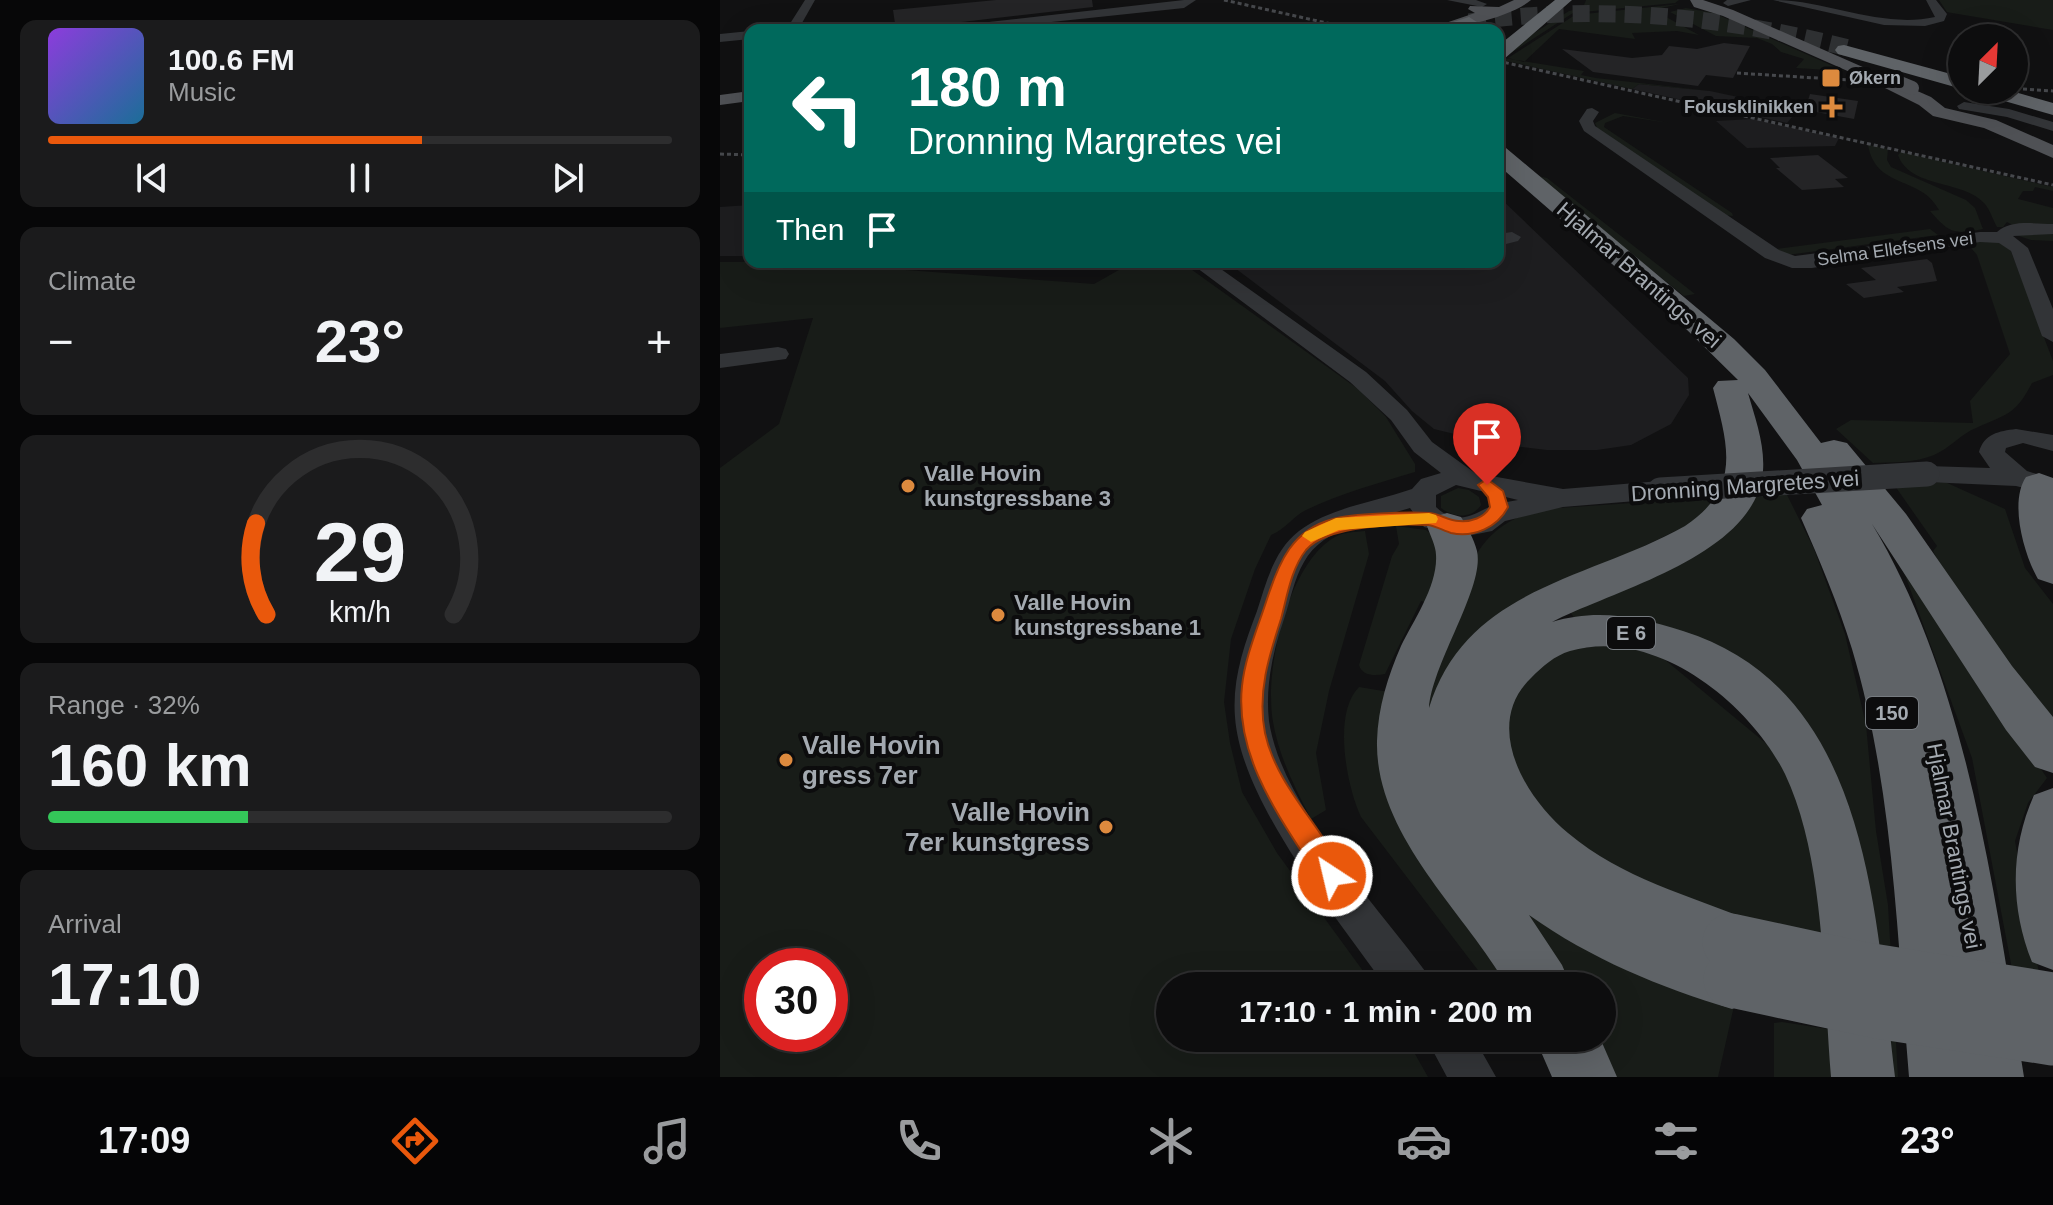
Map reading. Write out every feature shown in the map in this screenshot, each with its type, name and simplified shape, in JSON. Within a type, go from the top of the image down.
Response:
[{"type":"highway","points":[[1507,39],[1549,0]]},
{"type":"highway","points":[[1507,39],[1564,0]]},
{"type":"highway","points":[[1507,39],[1580,0]]},
{"type":"highway","points":[[1458,24],[1482,14]]},
{"type":"highway","points":[[1849,48],[1948,76]]},
{"type":"highway","points":[[2028,96],[2053,105]]},
{"type":"highway","points":[[2028,98],[2053,105]]},
{"type":"highway","points":[[2028,99],[2053,105]]},
{"type":"highway","name":"Hjalmar Brantings vei","points":[[1504,158],[1706,330],[1814,504],[1849,579],[1878,658],[1899,746],[1913,828],[1941,1077]]},
{"type":"highway","name":"Hjalmar Brantings vei","points":[[1504,179],[1659,318],[1742,384],[1823,472],[1845,508],[1882,580],[1926,704],[1959,848],[1992,1077]]},
{"type":"highway","points":[[1742,384],[1801,416],[1860,480],[1916,554],[2008,695],[2053,752]]},
{"type":"highway","name":"E 6","points":[[1742,384],[1747,465],[1744,481],[1725,514],[1693,539],[1548,606],[1500,634],[1469,666],[1456,692],[1449,724],[1450,752],[1457,783],[1472,814],[1494,846],[1566,908],[1651,953],[1865,971],[2053,1001]]},
{"type":"highway","points":[[2038,484],[2039,519],[2053,569]]},
{"type":"highway","points":[[1433,506],[1457,553],[1456,565],[1405,698],[1401,737],[1403,760],[1413,798],[1434,841],[1512,939],[1532,972]]},
{"type":"highway","name":"E 6","points":[[1863,1077],[1849,930],[1834,844],[1824,806],[1809,772],[1772,712],[1717,664],[1687,649],[1654,638],[1594,631],[1563,635],[1533,649],[1503,676],[1489,709],[1485,741],[1490,773],[1504,802],[1524,828],[1589,881],[1661,918],[1731,961],[1877,1010],[2053,1037]]},
{"type":"highway","points":[[2053,812],[2042,857],[2043,884],[2053,941]]},
{"type":"highway","points":[[1573,1052],[1585,1077]]},
{"type":"main road","points":[[1451,24],[1524,0]]},
{"type":"main road","points":[[1713,2],[1904,88],[1959,110],[1995,118],[2053,152]]},
{"type":"main road","points":[[1443,24],[1482,14]]},
{"type":"main road","points":[[720,98],[744,95]]},
{"type":"street","points":[[796,24],[810,0]]},
{"type":"street","points":[[1002,24],[1184,5],[1191,0]]},
{"type":"street","points":[[1452,0],[1482,14]]},
{"type":"street","points":[[1713,2],[1746,0]]},
{"type":"street","points":[[1778,0],[1887,21],[1915,23],[1940,19],[1941,14],[1931,0]]},
{"type":"street","points":[[720,38],[744,36]]},
{"type":"street","name":"Selma Ellefsens vei","points":[[1592,112],[1586,121],[1589,128],[1715,216],[1786,260],[1805,263],[1954,240],[2003,238],[2019,248],[2053,336]]},
{"type":"street","points":[[1995,118],[2053,127]]},
{"type":"street","points":[[2003,238],[2006,232],[2015,229],[2053,229]]},
{"type":"street","name":"Dronning Margretes vei","points":[[1207,268],[1358,377],[1399,415],[1423,447],[1476,481]]},
{"type":"street","points":[[720,361],[778,354]]},
{"type":"street","points":[[2029,437],[2053,426]]},
{"type":"street","points":[[2029,437],[2053,443]]},
{"type":"street","name":"Dronning Margretes vei","points":[[1927,474],[1992,452],[1994,444],[2000,439],[2029,437]]},
{"type":"street","name":"Dronning Margretes vei","points":[[1423,447],[1433,506]]},
{"type":"street","points":[[1992,452],[2001,466],[2038,484]]},
{"type":"street","name":"Dronning Margretes vei","points":[[1400,972],[1289,813],[1273,783],[1254,732],[1252,688],[1256,665],[1287,568],[1308,538],[1336,524],[1433,506],[1477,526],[1496,514],[1563,498],[1660,490],[1927,474],[2038,484]]},
{"type":"street","name":"Dronning Margretes vei","points":[[1433,506],[1446,479],[1476,481],[1563,498]]},
{"type":"street","points":[[1476,481],[1498,498],[1496,514]]},
{"type":"street","points":[[1457,1052],[1473,1077]]},
{"type":"shaded area","points":[[1586,0],[1679,0],[1675,3],[1573,13],[1505,57],[1520,42],[1569,11],[1590,6],[1584,5]]},
{"type":"shaded area","points":[[1939,0],[2053,0],[2053,30],[2028,24],[1947,12]]},
{"type":"shaded area","points":[[1680,4],[1661,8],[1657,12],[1699,35],[1677,31],[1632,33],[1635,39],[1559,29],[1524,62],[1508,58],[1575,15]]},
{"type":"shaded area","points":[[1686,8],[1714,13],[1844,71],[1796,68],[1804,59],[1781,52],[1772,44],[1757,38],[1716,36],[1670,12]]},
{"type":"shaded area","points":[[1504,58],[1584,71],[1581,75],[1596,78],[1710,91],[1639,84],[1632,89]]},
{"type":"shaded area","points":[[1639,84],[1710,91],[1798,110],[1787,123],[1632,89]]},
{"type":"shaded area","points":[[1615,113],[1669,123],[1623,116],[1605,123],[1604,127],[1733,216],[1723,215],[1597,128],[1595,123]]},
{"type":"shaded area","points":[[1753,119],[1839,138],[1835,146],[1747,148],[1716,121]]},
{"type":"shaded area","points":[[1868,145],[1888,149],[1887,160],[1891,167],[1966,200],[1975,208],[1983,229],[1958,232],[1947,228],[1930,211],[1939,210],[1931,199],[1880,169]]},
{"type":"shaded area","points":[[1901,152],[2053,187],[2053,191],[2035,187],[2033,191],[2023,191],[2018,199],[2053,208],[2053,241],[2031,240],[2013,234],[2022,230],[2007,222],[2003,227],[1997,227],[1987,206],[1975,196],[1914,173],[1904,166],[1898,155]]},
{"type":"shaded area","points":[[1533,175],[1547,178],[1695,294],[1684,296]]},
{"type":"shaded area","points":[[1504,202],[1688,378],[1689,395],[1671,424],[1631,445],[1597,450],[1547,450],[1491,443],[1434,429],[1412,411],[1385,381],[1235,268],[1504,268]]},
{"type":"shaded area","points":[[744,205],[744,256],[720,256],[720,207]]},
{"type":"shaded area","points":[[1930,229],[1938,235],[1787,255],[1776,249]]},
{"type":"shaded area","points":[[1998,241],[2009,246],[2053,361],[2053,375],[2032,383],[2009,413],[1971,431],[1934,455],[1912,461],[1873,463],[1836,429],[1851,420],[1973,423],[1970,401],[2010,354],[1977,255],[1966,242]]},
{"type":"shaded area","points":[[720,262],[744,262],[744,268],[878,268],[1094,284],[1122,268],[1189,268],[1358,389],[1386,417],[1415,464],[1415,472],[1319,504],[1271,535],[1255,569],[1231,639],[1224,702],[1242,792],[1277,853],[1364,972],[1156,972],[1156,1052],[1414,1052],[1428,1077],[720,1077],[720,468],[779,424],[813,318],[720,328]]},
{"type":"shaded area","points":[[1945,482],[2005,509],[2025,568],[2053,604],[2053,737],[1944,572],[1933,551],[1937,546],[1895,486]]},
{"type":"shaded area","points":[[1458,488],[1469,490],[1479,497],[1481,505],[1473,513],[1462,516],[1441,508],[1441,496]]},
{"type":"shaded area","points":[[1786,493],[1814,549],[1845,634],[1866,725],[1876,831],[1888,905],[1898,1077],[1879,1077],[1784,704],[1575,619],[1568,609],[1752,495]]},
{"type":"shaded area","points":[[1723,497],[1703,518],[1529,601],[1433,719],[1734,1006],[1718,1077],[1597,1077],[1586,1052],[1616,1052],[1616,972],[1547,972],[1413,747],[1468,569],[1489,537],[1507,523],[1543,509]]},
{"type":"shaded area","points":[[1396,526],[1426,530],[1440,541],[1432,604],[1421,601],[1385,674],[1369,674],[1359,665],[1392,556],[1399,544]]},
{"type":"shaded area","points":[[1365,531],[1369,554],[1329,691],[1316,753],[1326,810],[1311,819],[1283,760],[1273,722],[1272,676],[1276,649],[1292,594],[1318,551],[1338,535]]},
{"type":"shaded area","points":[[1884,535],[2047,778],[2028,803],[2015,841],[2039,973],[2012,969],[1972,758],[1905,575]]},
{"type":"shaded area","points":[[1608,644],[1652,649],[1786,760],[1800,790],[1831,944],[1697,916],[1536,822],[1502,725],[1521,681],[1558,652]]},
{"type":"shaded area","points":[[1359,687],[1395,693],[1519,972],[1479,972],[1361,817],[1351,788],[1345,751],[1346,714]]},
{"type":"shaded area","points":[[1774,1023],[1841,1031],[1845,1077],[1774,1077]]},
{"type":"building","points":[[996,0],[1092,0],[1093,7],[944,24],[895,24],[893,10]]},
{"type":"building","points":[[1724,43],[1750,46],[1733,78],[1706,75],[1698,86],[1593,72],[1562,49],[1632,58],[1662,55],[1669,46],[1697,49]]},
{"type":"building","name":"Fokusklinikken","points":[[1810,94],[1858,101],[1854,119],[1805,110]]},
{"type":"building","points":[[1818,155],[1848,178],[1835,179],[1844,187],[1802,190],[1776,168],[1780,168],[1770,158]]},
{"type":"building","points":[[1927,259],[1932,263],[1937,281],[1897,287],[1904,292],[1864,298],[1846,284],[1876,280],[1861,268]]},
{"type":"tunnel","points":[[1469,22],[1565,14],[1660,16],[1754,28],[1849,48]]},
{"type":"railway","points":[[1224,0],[1331,24]]},
{"type":"railway","points":[[1504,62],[2053,185]]},
{"type":"railway","points":[[1737,73],[1864,81]]},
{"type":"railway","points":[[2028,89],[2053,91]]},
{"type":"railway","points":[[720,154],[744,155]]},
{"type":"slow traffic","points":[[1311,536],[1336,524],[1429,519]]},
{"type":"place","name":"Økern","points":[[1831,78]]},
{"type":"place","name":"Fokusklinikken","points":[[1832,107]]},
{"type":"place","name":"Valle Hovin kunstgressbane 3","points":[[908,486]]},
{"type":"place","name":"Valle Hovin kunstgressbane 1","points":[[998,615]]},
{"type":"place","name":"Valle Hovin gress 7er","points":[[786,760]]},
{"type":"place","name":"Valle Hovin 7er kunstgress","points":[[1106,827]]},
{"type":"route","points":[[1332,876],[1289,813],[1273,783],[1254,732],[1252,688],[1256,665],[1269,617],[1291,557],[1308,538],[1336,524],[1432,519],[1456,528],[1482,524],[1495,516],[1499,507],[1497,495],[1487,485]]}]
